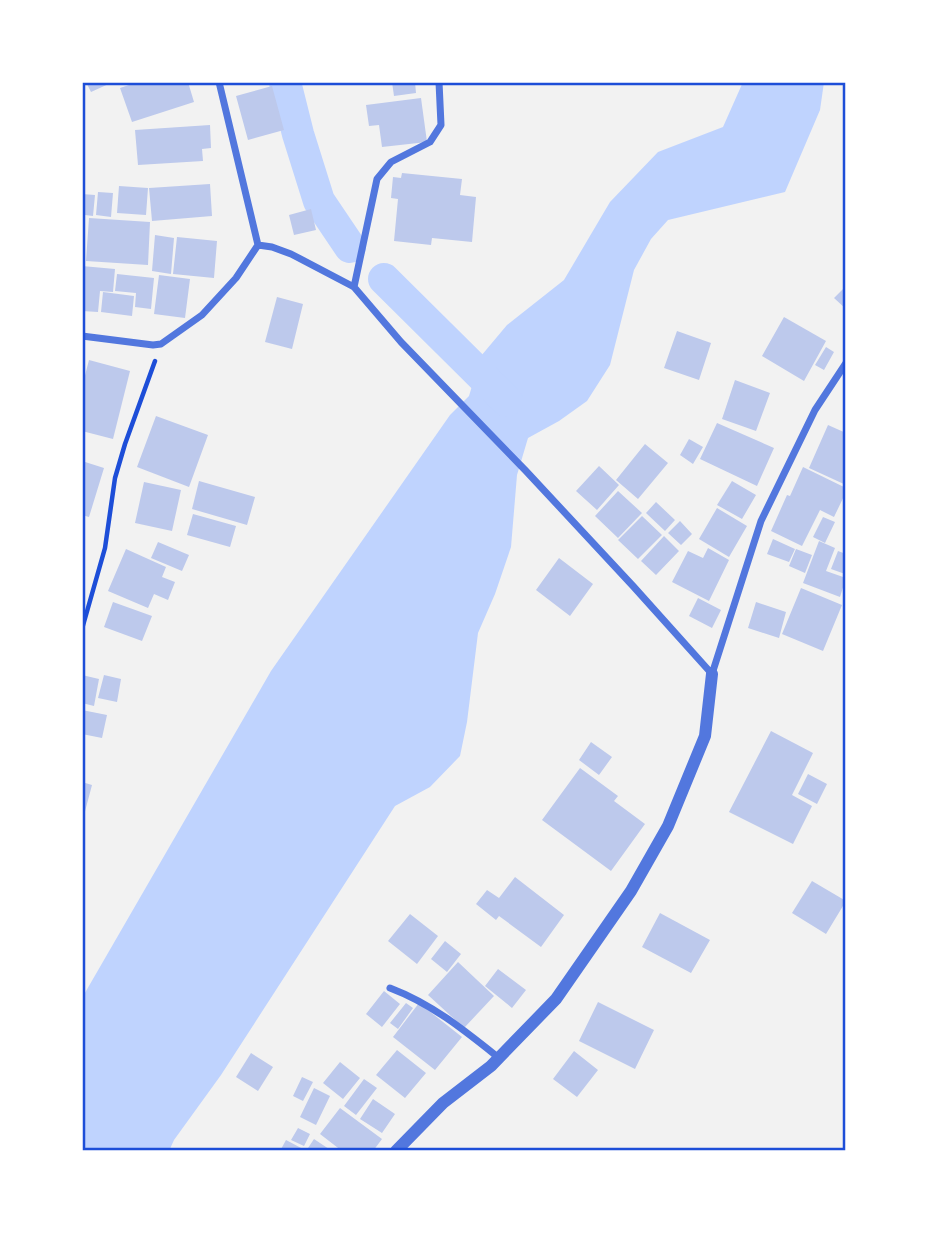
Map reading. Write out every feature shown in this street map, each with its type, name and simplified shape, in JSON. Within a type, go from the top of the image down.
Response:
[{"type":"street","points":[[82,336],[161,344],[202,315],[236,278],[258,245],[219,82]]},
{"type":"street","points":[[354,287],[377,179],[391,162],[430,142],[441,125],[439,82]]},
{"type":"street","points":[[258,245],[291,254],[354,287],[401,342],[526,471],[712,674]]},
{"type":"street","points":[[396,1151],[443,1103],[491,1066],[556,999],[631,891],[668,826],[705,736],[712,674],[761,522],[815,410],[846,363]]},
{"type":"street","points":[[390,988],[414,997],[444,1016],[499,1058]]},
{"type":"path","points":[[82,629],[105,548],[115,478],[161,344]]},
{"type":"water","points":[[743,82],[824,82],[820,110],[785,192],[668,220],[651,239],[634,270],[610,365],[587,401],[528,438],[517,475],[511,547],[478,633],[460,756],[430,787],[395,806],[169,1151],[82,1151],[82,998],[271,671],[450,415],[469,396],[481,356],[507,325],[564,280],[610,202],[658,152],[723,127]]},
{"type":"building","points":[[86,82],[113,82],[91,92]]},
{"type":"building","points":[[138,82],[188,82],[194,102],[132,122],[120,88]]},
{"type":"building","points":[[392,82],[415,82],[416,93],[394,96]]},
{"type":"building","points":[[272,86],[284,130],[248,140],[236,96]]},
{"type":"building","points":[[421,98],[427,142],[382,147],[379,125],[369,126],[366,105]]},
{"type":"building","points":[[210,125],[211,148],[202,149],[203,161],[138,165],[135,130]]},
{"type":"building","points":[[402,173],[462,179],[460,195],[476,197],[472,242],[432,238],[431,245],[394,241],[398,199],[391,198],[393,177],[401,178]]},
{"type":"building","points":[[210,184],[212,216],[152,221],[149,188]]},
{"type":"building","points":[[119,186],[148,188],[146,215],[117,213]]},
{"type":"building","points":[[98,192],[113,193],[111,217],[96,215]]},
{"type":"building","points":[[82,194],[95,195],[93,216],[85,215],[84,220],[82,220]]},
{"type":"building","points":[[311,209],[316,230],[294,235],[289,215]]},
{"type":"building","points":[[89,218],[150,222],[148,265],[86,261]]},
{"type":"building","points":[[155,235],[174,238],[171,274],[152,271]]},
{"type":"building","points":[[177,237],[217,241],[214,278],[173,274]]},
{"type":"building","points":[[82,266],[115,269],[113,292],[100,291],[98,312],[82,311]]},
{"type":"building","points":[[117,274],[154,278],[151,309],[135,307],[136,293],[115,291]]},
{"type":"building","points":[[159,275],[190,279],[185,318],[154,314]]},
{"type":"building","points":[[846,286],[846,309],[834,298]]},
{"type":"building","points":[[103,292],[134,296],[132,316],[101,312]]},
{"type":"building","points":[[277,297],[303,304],[292,349],[265,342]]},
{"type":"building","points":[[784,317],[826,341],[804,381],[762,356]]},
{"type":"building","points":[[677,331],[711,343],[699,380],[664,368]]},
{"type":"building","points":[[826,347],[834,352],[824,370],[815,365]]},
{"type":"building","points":[[89,360],[130,371],[113,439],[82,431],[82,387]]},
{"type":"building","points":[[735,380],[770,393],[756,431],[722,419]]},
{"type":"building","points":[[156,416],[208,435],[189,487],[137,467]]},
{"type":"building","points":[[717,423],[774,448],[757,486],[700,459]]},
{"type":"building","points":[[828,425],[846,433],[846,485],[809,468]]},
{"type":"building","points":[[689,439],[703,447],[693,464],[680,455]]},
{"type":"building","points":[[645,444],[668,463],[638,499],[616,480]]},
{"type":"building","points":[[82,461],[104,468],[89,517],[82,515]]},
{"type":"building","points":[[599,466],[619,485],[597,510],[576,491]]},
{"type":"building","points":[[803,467],[846,488],[846,492],[834,517],[820,510],[802,546],[771,531]]},
{"type":"building","points":[[199,481],[255,497],[247,525],[192,509]]},
{"type":"building","points":[[732,481],[756,495],[742,519],[717,505]]},
{"type":"building","points":[[144,482],[181,490],[172,531],[135,523]]},
{"type":"building","points":[[618,491],[642,513],[618,538],[595,516]]},
{"type":"building","points":[[656,502],[675,520],[665,531],[646,513]]},
{"type":"building","points":[[717,508],[747,526],[729,557],[699,539]]},
{"type":"building","points":[[193,514],[236,526],[230,547],[187,535]]},
{"type":"building","points":[[642,516],[662,535],[638,559],[618,540]]},
{"type":"building","points":[[823,517],[835,522],[825,543],[813,537]]},
{"type":"building","points":[[680,521],[692,534],[681,545],[668,533]]},
{"type":"building","points":[[664,536],[679,551],[656,575],[641,561]]},
{"type":"building","points":[[773,539],[795,549],[789,562],[767,554]]},
{"type":"building","points":[[819,541],[835,548],[826,571],[846,578],[840,597],[803,583]]},
{"type":"building","points":[[158,542],[189,555],[182,571],[151,558]]},
{"type":"building","points":[[708,548],[729,560],[709,601],[672,582],[688,551],[703,558]]},
{"type":"building","points":[[126,549],[166,567],[162,577],[175,582],[168,600],[154,594],[148,608],[108,591]]},
{"type":"building","points":[[796,549],[812,555],[805,573],[789,566]]},
{"type":"building","points":[[838,551],[846,554],[845,574],[831,569]]},
{"type":"building","points":[[559,558],[593,584],[570,616],[536,590]]},
{"type":"building","points":[[801,588],[842,605],[823,651],[782,634]]},
{"type":"building","points":[[698,598],[721,610],[712,628],[689,616]]},
{"type":"building","points":[[113,602],[152,616],[142,641],[104,627]]},
{"type":"building","points":[[756,602],[786,612],[779,638],[748,628]]},
{"type":"building","points":[[82,675],[99,679],[94,706],[82,703]]},
{"type":"building","points":[[104,675],[121,679],[117,702],[98,698]]},
{"type":"building","points":[[82,710],[107,715],[102,738],[82,734]]},
{"type":"building","points":[[771,731],[813,753],[792,795],[812,806],[793,844],[729,812]]},
{"type":"building","points":[[591,742],[612,757],[599,775],[579,760]]},
{"type":"building","points":[[580,768],[618,796],[614,801],[645,824],[611,871],[542,820]]},
{"type":"building","points":[[808,774],[827,784],[817,804],[798,794]]},
{"type":"building","points":[[82,782],[92,785],[83,819],[82,819]]},
{"type":"building","points":[[515,877],[564,915],[541,947],[499,916],[496,920],[476,904],[487,890],[499,898]]},
{"type":"building","points":[[812,881],[846,901],[826,934],[792,913]]},
{"type":"building","points":[[660,913],[710,940],[691,973],[642,947]]},
{"type":"building","points":[[410,914],[438,936],[417,964],[388,941]]},
{"type":"building","points":[[445,941],[461,954],[447,972],[431,959]]},
{"type":"building","points":[[458,962],[494,996],[464,1028],[428,995]]},
{"type":"building","points":[[498,969],[526,990],[512,1008],[485,986]]},
{"type":"building","points":[[384,991],[400,1004],[382,1027],[366,1014]]},
{"type":"building","points":[[598,1002],[654,1030],[635,1069],[579,1041]]},
{"type":"building","points":[[406,1003],[413,1008],[398,1029],[390,1023]]},
{"type":"building","points":[[419,1003],[462,1037],[435,1070],[393,1037]]},
{"type":"building","points":[[397,1050],[426,1073],[405,1098],[376,1075]]},
{"type":"building","points":[[574,1051],[598,1070],[577,1097],[553,1079]]},
{"type":"building","points":[[251,1053],[273,1067],[258,1091],[236,1077]]},
{"type":"building","points":[[340,1062],[360,1078],[343,1099],[323,1083]]},
{"type":"building","points":[[302,1077],[313,1082],[303,1101],[293,1096]]},
{"type":"building","points":[[364,1079],[377,1088],[356,1115],[344,1106]]},
{"type":"building","points":[[314,1088],[330,1096],[316,1125],[300,1117]]},
{"type":"building","points":[[373,1099],[395,1114],[382,1133],[360,1119]]},
{"type":"building","points":[[340,1108],[382,1139],[373,1151],[342,1151],[320,1134]]},
{"type":"building","points":[[298,1128],[310,1134],[304,1146],[291,1140]]},
{"type":"building","points":[[314,1139],[332,1151],[306,1151]]},
{"type":"building","points":[[286,1140],[303,1149],[280,1151]]},
{"type":"waterway","points":[[285,82],[319,201],[350,247]]},
{"type":"waterway","points":[[384,279],[507,401]]}]
